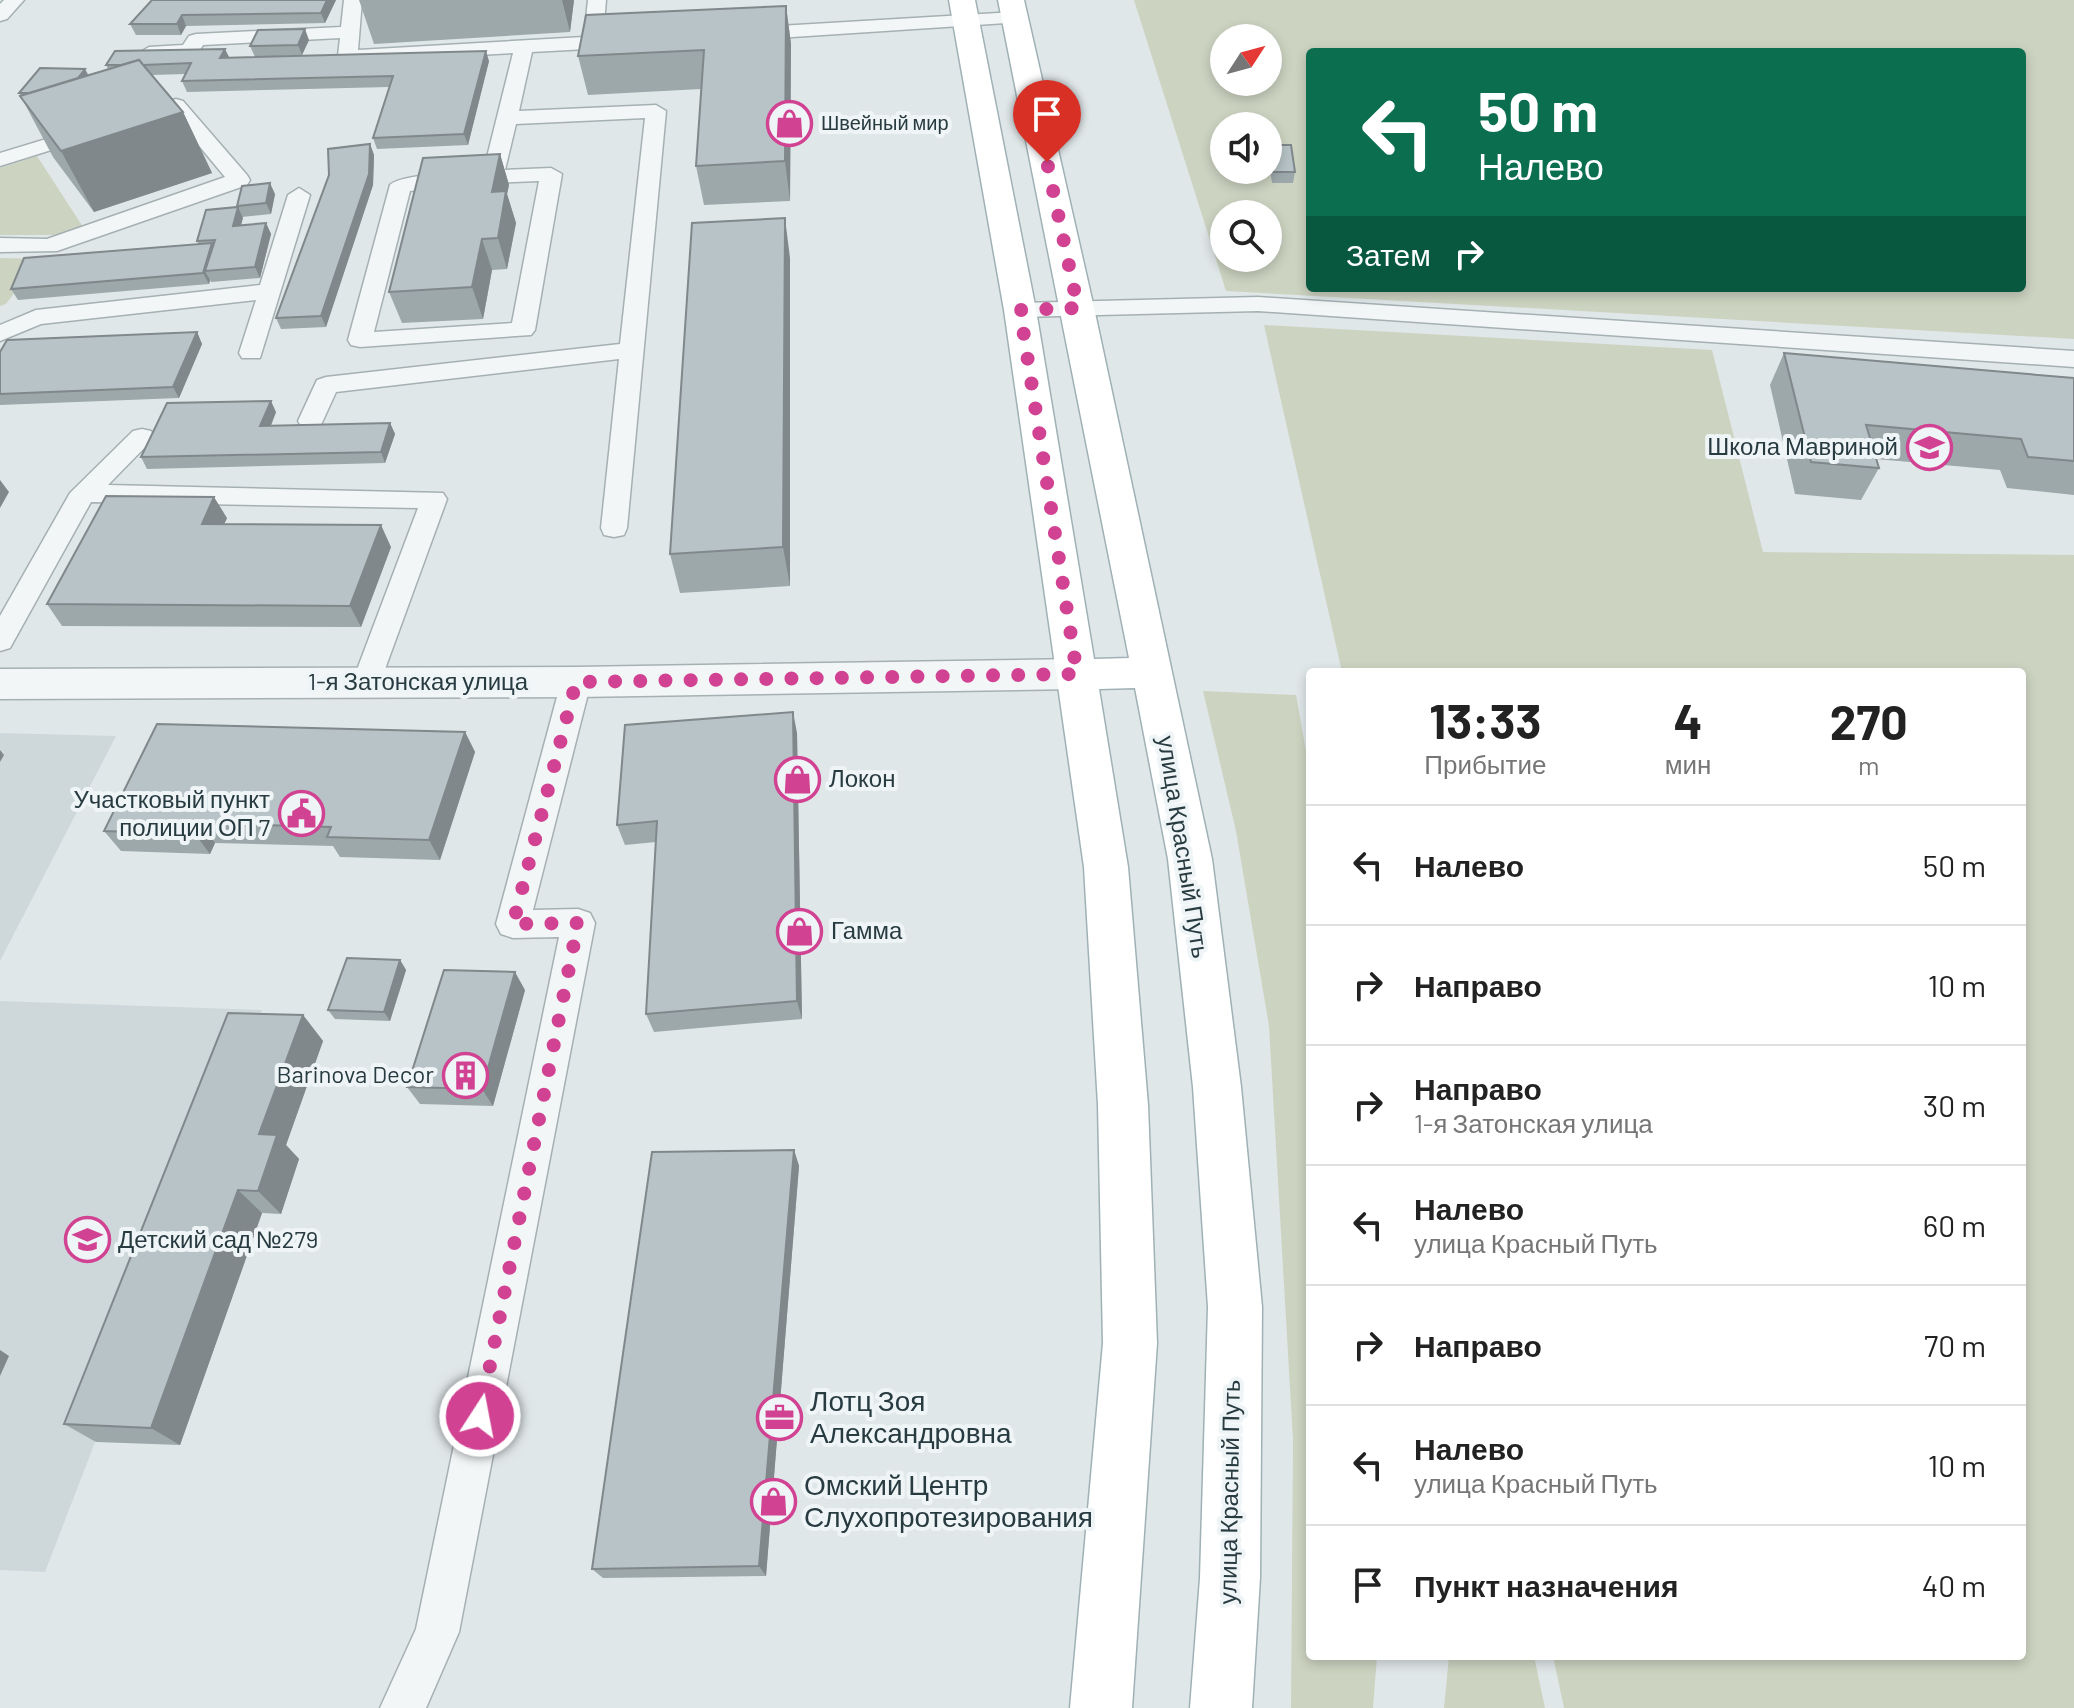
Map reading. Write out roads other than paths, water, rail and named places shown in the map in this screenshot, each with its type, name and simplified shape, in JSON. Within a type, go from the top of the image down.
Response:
[{"type":"main road","name":"улица Красный Путь","points":[[1013,9],[1078,308],[1190,859],[1217,1087],[1235,1307],[1230,1578],[1221,1708]]},
{"type":"main road","points":[[964,11],[1020,310],[1106,867],[1123,1105],[1130,1343],[1101,1708]]},
{"type":"main road","points":[[1077,674],[1154,673]]},
{"type":"street","name":"1-я Затонская улица","points":[[0,684],[576,682],[1077,674]]},
{"type":"lane","points":[[0,15],[15,0]]},
{"type":"lane","points":[[353,0],[348,56],[638,40]]},
{"type":"lane","points":[[593,43],[597,0]]},
{"type":"lane","points":[[726,35],[964,11],[1013,9]]},
{"type":"lane","points":[[130,53],[190,51],[196,40],[350,32]]},
{"type":"lane","points":[[493,177],[524,46]]},
{"type":"lane","points":[[0,245],[49,246],[239,180],[176,105],[133,118]]},
{"type":"lane","points":[[508,118],[656,111],[614,528]]},
{"type":"lane","points":[[0,160],[104,127]]},
{"type":"lane","points":[[551,174],[523,330],[360,340],[401,185],[493,177],[551,174]]},
{"type":"lane","points":[[251,353],[299,195]]},
{"type":"lane","points":[[0,334],[36,317],[269,291]]},
{"type":"lane","points":[[1020,310],[1258,304],[2074,359]]},
{"type":"lane","points":[[311,421],[326,385],[632,350]]},
{"type":"lane","points":[[0,641],[83,493],[142,437]]},
{"type":"lane","points":[[83,493],[434,499],[367,683]]},
{"type":"lane","points":[[403,1708],[437,1632],[578,923],[513,924],[576,682]]},
{"type":"place","name":"Швейный мир","points":[[790,123]]},
{"type":"place","name":"Школа Мавриной","points":[[1929,447]]},
{"type":"place","name":"Локон","points":[[798,779]]},
{"type":"place","name":"Участковый пункт полиции ОП 7","points":[[301,814]]},
{"type":"place","name":"Гамма","points":[[800,931]]},
{"type":"place","name":"Barinova Decor","points":[[465,1075]]},
{"type":"place","name":"Детский сад №279","points":[[87,1240]]},
{"type":"place","name":"Лотц Зоя Александровна","points":[[779,1417]]},
{"type":"place","name":"Омский Центр Слухопротезирования","points":[[773,1501]]}]
